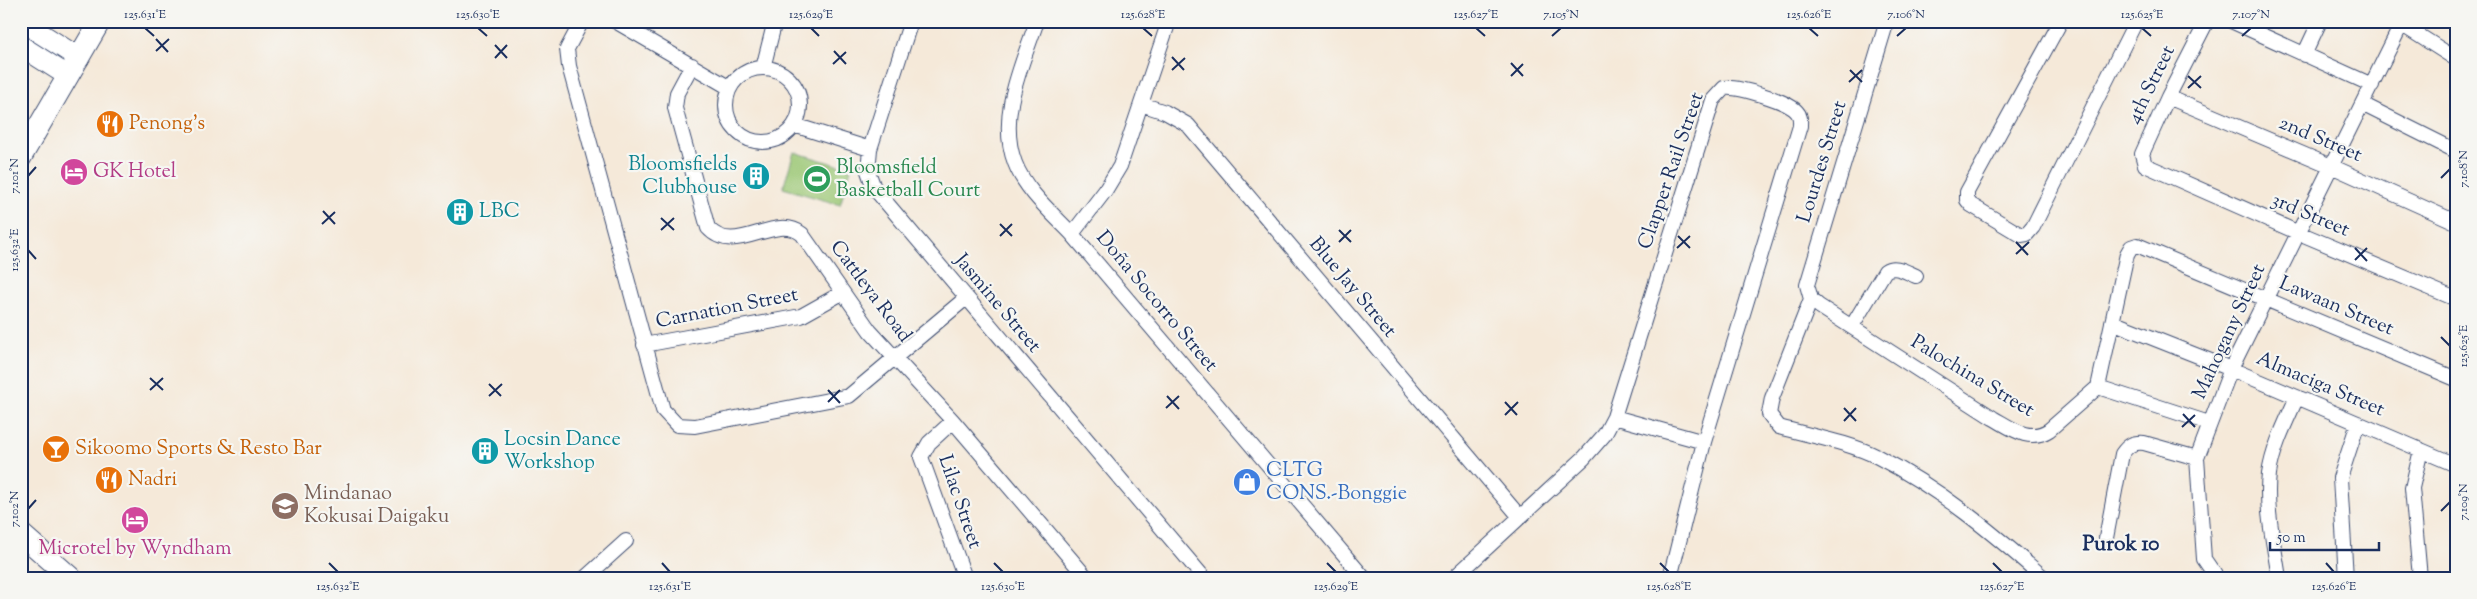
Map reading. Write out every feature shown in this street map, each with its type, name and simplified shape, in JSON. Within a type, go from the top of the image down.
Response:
[{"type":"main road","points":[[21,157],[100,21]]},
{"type":"main road","points":[[21,534],[71,578]]},
{"type":"street","points":[[21,21],[78,58]]},
{"type":"street","points":[[582,21],[567,49],[568,61],[644,345],[663,410],[671,421],[684,427],[695,426],[839,399],[857,391],[966,298]]},
{"type":"street","points":[[615,21],[730,88]]},
{"type":"street","points":[[763,68],[775,21]]},
{"type":"street","name":"Jasmine Street","points":[[911,21],[870,149],[868,171],[874,188],[1204,578]]},
{"type":"street","name":"Doña Socorro Street","points":[[1037,21],[1010,105],[1008,134],[1015,163],[1031,189],[1072,234],[1364,578]]},
{"type":"street","points":[[1072,234],[1105,191],[1120,166],[1169,21]]},
{"type":"street","name":"Lourdes Street","points":[[1811,299],[1807,285],[1887,21]]},
{"type":"street","points":[[2061,21],[1967,192],[1967,200],[1971,205],[2021,235],[2027,234],[2034,228],[2136,21]]},
{"type":"street","name":"4th Street","points":[[2148,167],[2145,165],[2142,154],[2168,97],[2207,21]]},
{"type":"street","points":[[2231,21],[2372,85]]},
{"type":"street","points":[[2304,55],[2320,21]]},
{"type":"street","points":[[2402,23],[2456,59]]},
{"type":"street","name":"Mahogany Street","points":[[2217,578],[2204,559],[2197,458],[2231,369],[2402,23]]},
{"type":"street","points":[[21,46],[68,76]]},
{"type":"street","name":"Cattleya Road","points":[[692,65],[677,93],[674,108],[708,228],[717,237],[730,240],[780,228],[796,230],[806,240],[870,331],[954,422],[1087,578]]},
{"type":"street","points":[[763,68],[784,74],[797,91],[799,112],[794,125],[776,140],[761,142],[746,138],[734,129],[727,115],[726,101],[730,88],[744,74],[763,68]]},
{"type":"street","name":"Clapper Rail Street","points":[[1454,578],[1597,445],[1614,417],[1713,100],[1724,88],[1738,88],[1794,108],[1800,119],[1800,126],[1704,442],[1670,578]]},
{"type":"street","name":"2nd Street","points":[[2168,97],[2331,166],[2456,222]]},
{"type":"street","name":"Blue Jay Street","points":[[1141,104],[1178,118],[1188,125],[1520,517]]},
{"type":"street","points":[[2362,104],[2456,151]]},
{"type":"street","points":[[794,125],[870,149]]},
{"type":"street","name":"3rd Street","points":[[2148,167],[2456,299]]},
{"type":"street","name":"Lawaan Street","points":[[2112,322],[2127,254],[2131,247],[2137,245],[2456,378]]},
{"type":"street","points":[[1852,326],[1885,271],[1890,267],[1916,276]]},
{"type":"street","name":"Carnation Street","points":[[644,345],[801,316],[842,293]]},
{"type":"street","points":[[1811,299],[1772,398],[1769,414],[1779,427],[1876,456],[1908,474],[1991,531],[2044,578]]},
{"type":"street","name":"Palochina Street","points":[[1811,299],[1994,418],[2030,436],[2040,436],[2098,387]]},
{"type":"street","points":[[2112,322],[2098,387],[2209,423]]},
{"type":"street","name":"Almaciga Street","points":[[2112,322],[2231,369],[2456,466]]},
{"type":"street","points":[[2279,578],[2269,510],[2269,474],[2275,450],[2296,397]]},
{"type":"street","points":[[1614,417],[1704,442]]},
{"type":"street","name":"Lilac Street","points":[[954,422],[928,443],[921,457],[965,578]]},
{"type":"street","points":[[2346,578],[2340,478],[2358,423]]},
{"type":"street","points":[[2106,538],[2122,454],[2127,447],[2136,443],[2144,443],[2197,458]]},
{"type":"street","points":[[2420,578],[2412,488],[2421,450]]},
{"type":"street","points":[[585,578],[626,541]]},
{"type":"green space","name":"Bloomsfield Basketball Court","points":[[794,152],[851,169],[840,205],[783,188]]},
{"type":"place","name":"Penong's","points":[[110,124]]},
{"type":"place","name":"GK Hotel","points":[[74,172]]},
{"type":"place","name":"Bloomsfields Clubhouse","points":[[756,176]]},
{"type":"place","name":"Bloomsfield Basketball Court","points":[[817,179]]},
{"type":"place","name":"LBC","points":[[460,212]]},
{"type":"place","name":"Siko0mo Sports & Resto Bar","points":[[56,449]]},
{"type":"place","name":"Locsin Dance Workshop","points":[[485,451]]},
{"type":"place","name":"Nadri","points":[[109,480]]},
{"type":"place","name":"CLTG CONS.-Bonggie","points":[[1247,482]]},
{"type":"place","name":"Mindanao Kokusai Daigaku","points":[[285,506]]},
{"type":"place","name":"Microtel by Wyndham","points":[[135,520]]},
{"type":"district","name":"Purok 10","points":[[2121,545]]}]
